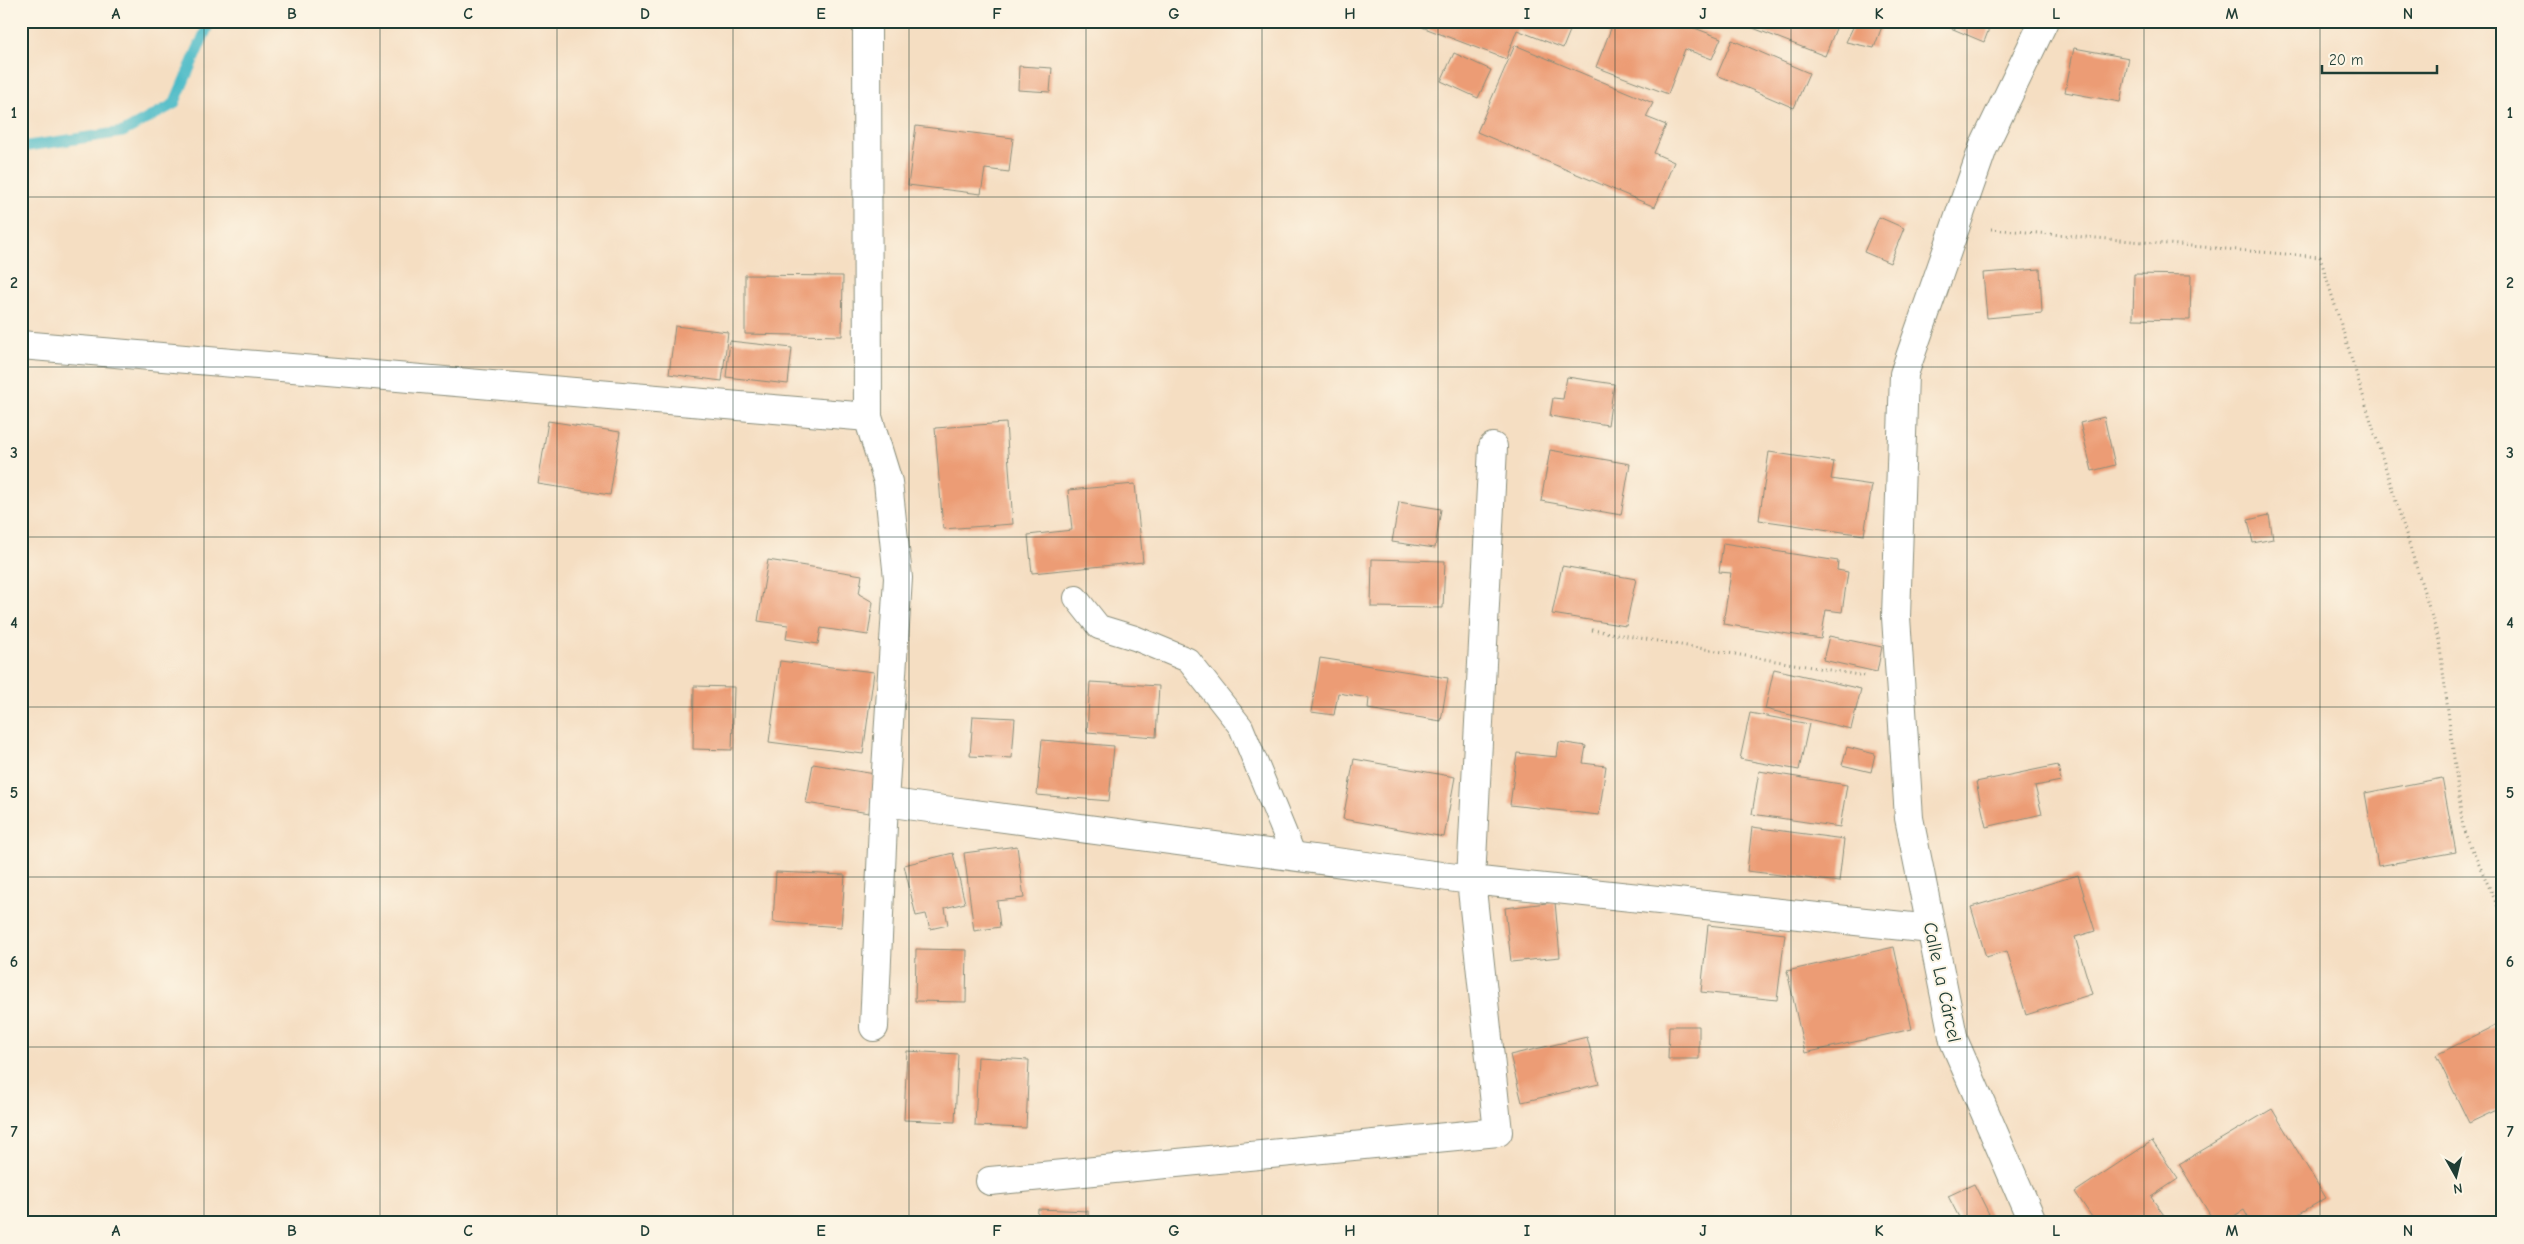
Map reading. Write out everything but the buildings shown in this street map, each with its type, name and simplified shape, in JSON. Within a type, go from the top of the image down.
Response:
[{"type":"street","points":[[867,21],[868,417],[888,482],[898,578],[884,802],[874,1027]]},
{"type":"street","name":"Calle La Cárcel","points":[[2033,1223],[1954,1041],[1909,818],[1896,617],[1904,374],[1984,148],[2039,31]]},
{"type":"street","points":[[21,345],[868,417]]},
{"type":"street","points":[[990,1181],[1498,1132],[1471,880],[1493,447]]},
{"type":"street","points":[[884,802],[1471,880],[1931,929]]},
{"type":"lane","points":[[1076,598],[1098,627],[1135,638],[1188,660],[1241,727],[1294,856]]},
{"type":"path","points":[[1956,226],[2320,257],[2439,640],[2463,830],[2503,918]]},
{"type":"path","points":[[1592,630],[1900,682]]},
{"type":"waterway","points":[[21,147],[123,132],[174,104],[210,21]]}]
